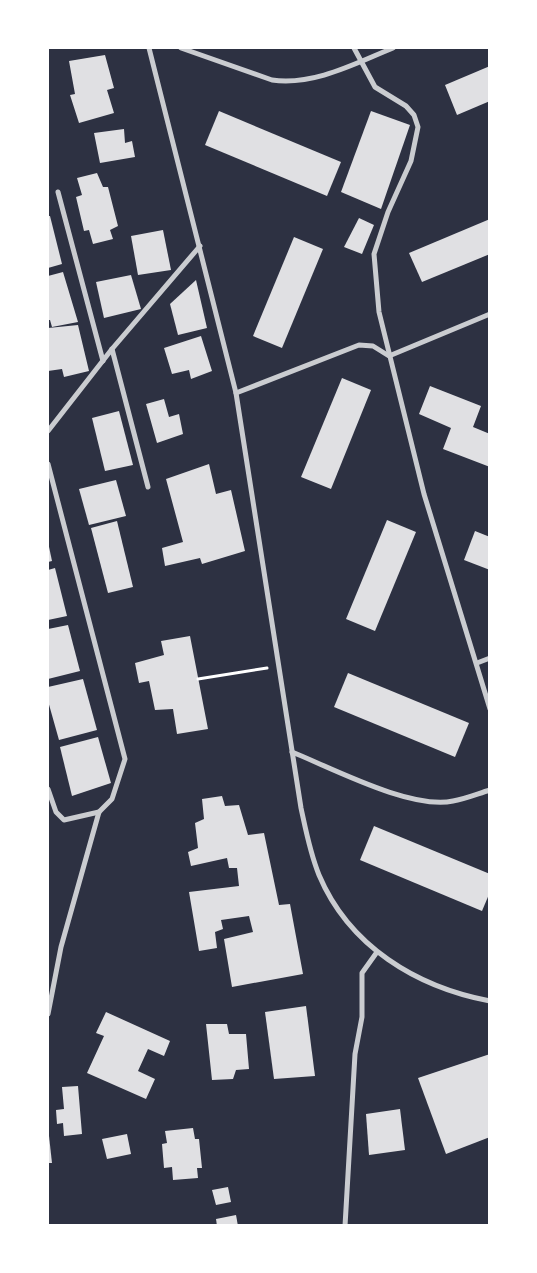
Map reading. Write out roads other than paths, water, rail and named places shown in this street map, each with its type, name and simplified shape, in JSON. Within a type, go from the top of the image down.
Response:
[{"type":"street","points":[[149,48],[236,393],[303,818],[319,875],[332,900],[348,923],[377,952],[397,967],[439,988],[490,1001]]},
{"type":"street","points":[[182,48],[272,80],[288,82],[322,75],[393,48]]},
{"type":"street","points":[[354,48],[375,88],[406,106],[414,115],[418,127],[411,161],[388,212],[374,254],[379,312],[424,494],[490,709]]},
{"type":"street","points":[[58,192],[103,361]]},
{"type":"street","points":[[48,431],[112,349],[200,246]]},
{"type":"street","points":[[389,356],[490,314]]},
{"type":"street","points":[[236,393],[359,344],[373,346],[389,356]]},
{"type":"street","points":[[112,349],[148,488]]},
{"type":"street","points":[[48,464],[125,759],[112,799],[99,812],[61,947],[48,1014]]},
{"type":"street","points":[[476,663],[490,658]]},
{"type":"street","points":[[292,752],[401,796],[423,801],[451,802],[490,790]]},
{"type":"street","points":[[48,789],[56,812],[64,820],[99,812]]},
{"type":"street","points":[[345,1226],[355,1054],[362,1017],[362,973],[377,952]]}]
